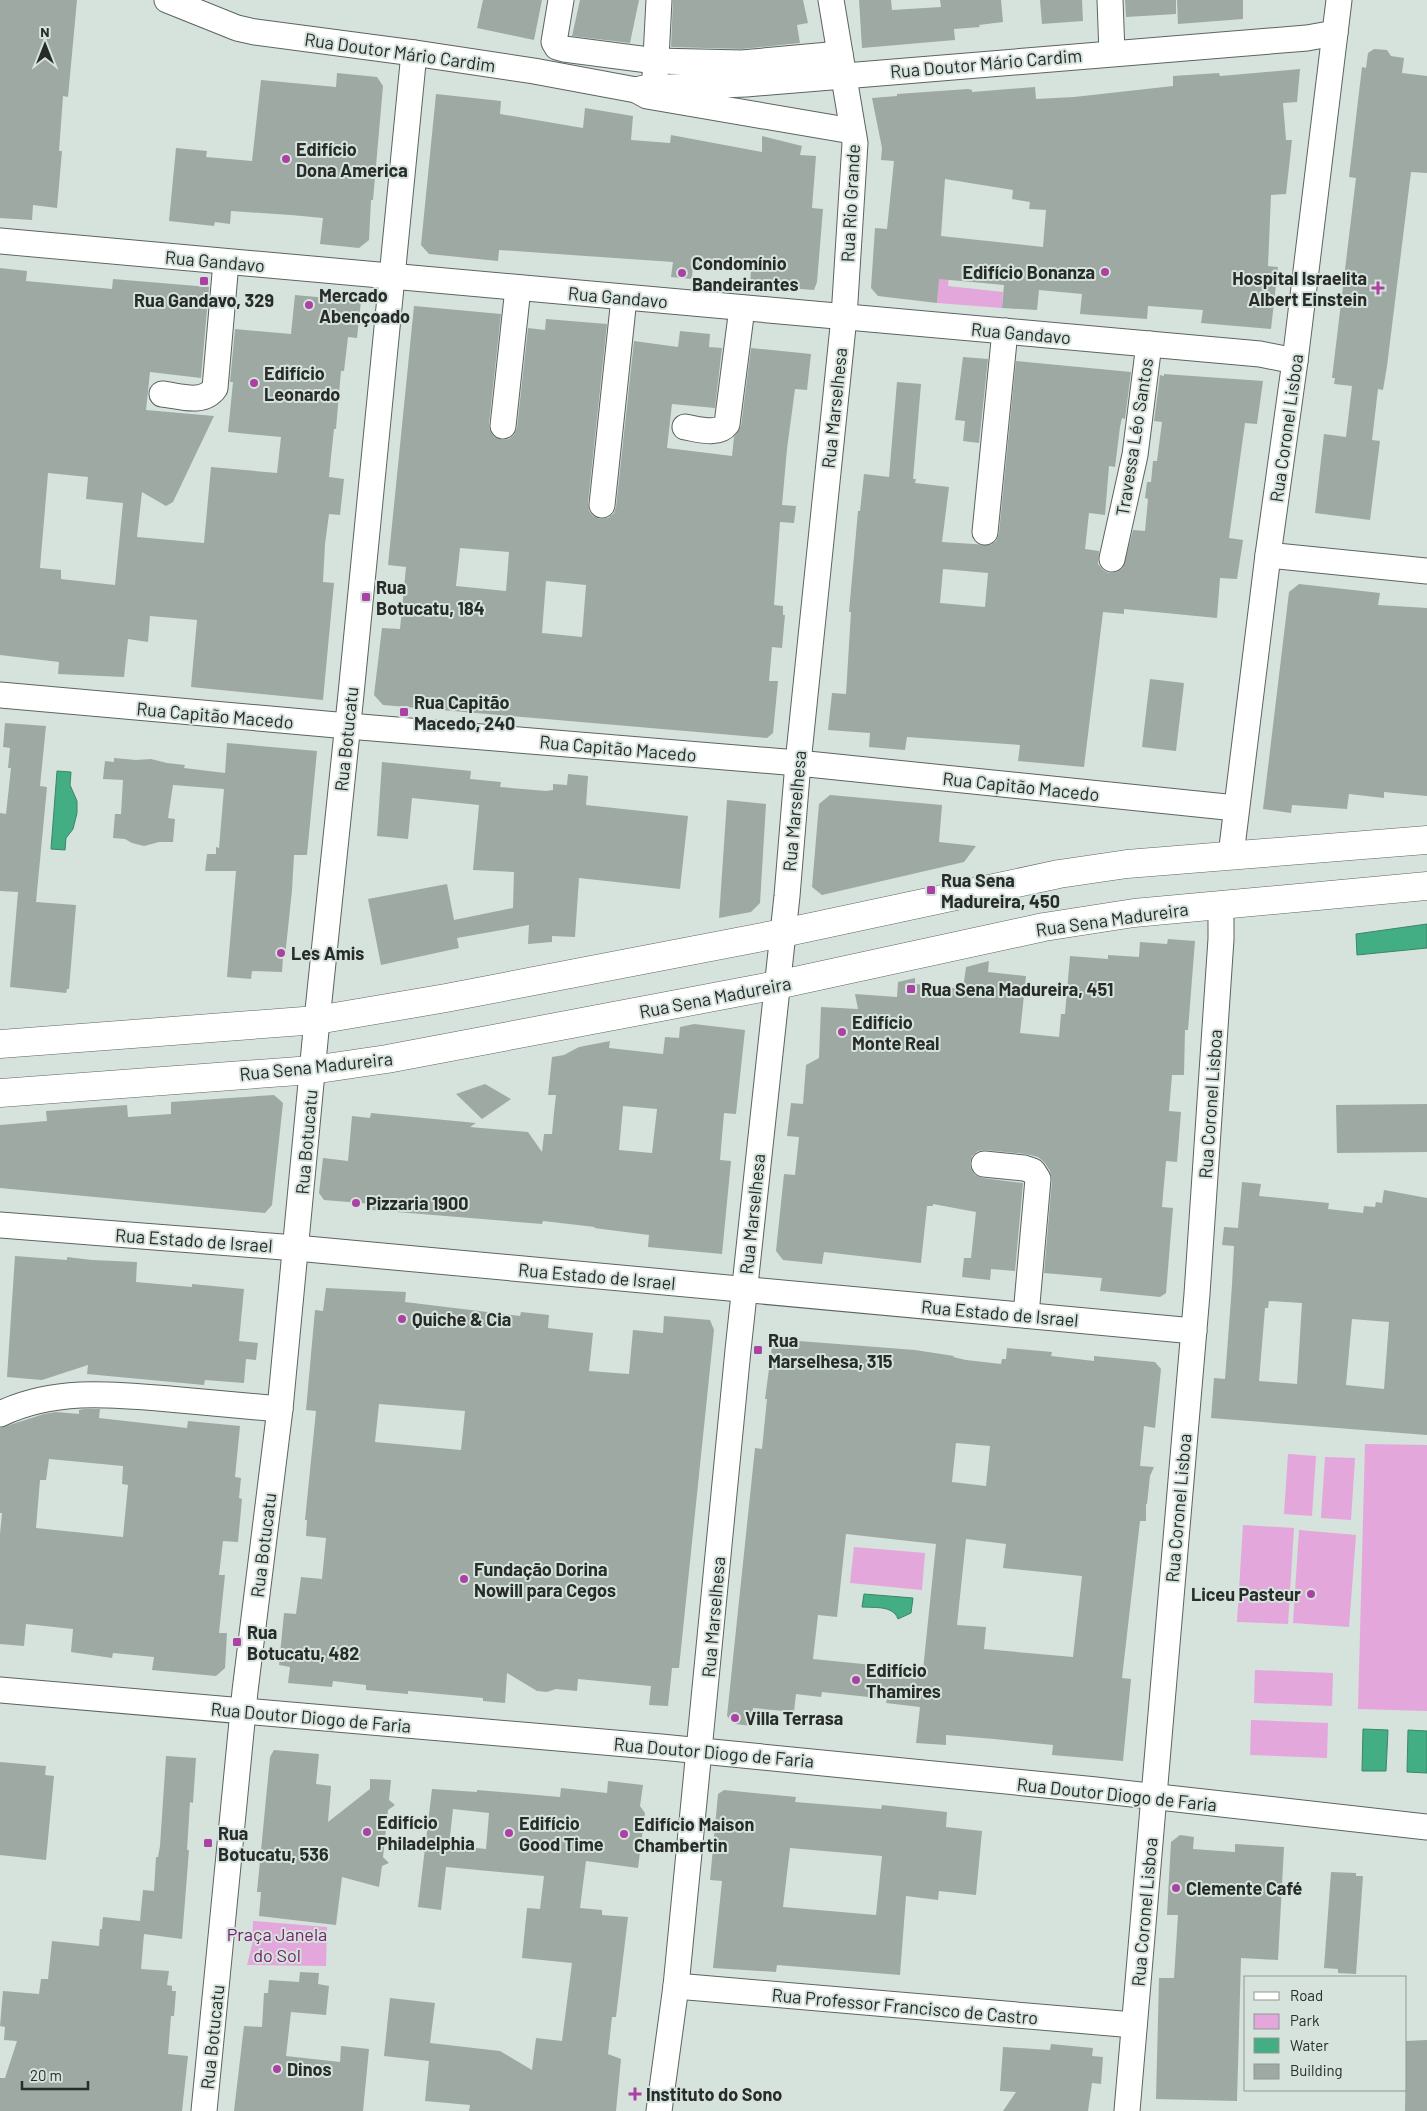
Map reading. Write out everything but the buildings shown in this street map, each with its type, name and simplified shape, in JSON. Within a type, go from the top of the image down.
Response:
[{"type":"main road","points":[[0,1044],[317,1020],[446,998],[783,933],[1059,874],[1127,864],[1427,840]]},
{"type":"main road","name":"Rua Sena Madureira","points":[[0,1093],[312,1070],[387,1059],[777,985],[1044,927],[1134,913],[1427,886]]},
{"type":"street","name":"Rua Doutor Mário Cardim","points":[[167,0],[237,28],[254,32],[414,53],[534,72],[852,131]]},
{"type":"street","points":[[561,0],[554,42],[557,47],[564,49],[656,61],[842,64]]},
{"type":"street","points":[[649,92],[656,61],[659,0]]},
{"type":"street","name":"Rua Rio Grande","points":[[831,0],[855,154],[844,317]]},
{"type":"street","points":[[1110,0],[1112,53]]},
{"type":"street","name":"Rua Coronel Lisboa","points":[[1231,855],[1268,555],[1295,361],[1339,0]]},
{"type":"street","name":"Rua Doutor Mário Cardim","points":[[649,92],[746,84],[842,64],[1112,53],[1307,38],[1335,33]]},
{"type":"street","name":"Rua Botucatu","points":[[204,2111],[244,1711],[280,1409],[414,53]]},
{"type":"street","name":"Rua Gandavo","points":[[0,241],[1260,354],[1295,361]]},
{"type":"street","points":[[162,394],[200,399],[209,396],[215,388],[226,262]]},
{"type":"street","points":[[503,426],[518,288]]},
{"type":"street","points":[[602,505],[624,298]]},
{"type":"street","points":[[686,427],[715,431],[724,428],[727,424],[742,308]]},
{"type":"street","name":"Rua Marselhesa","points":[[659,2111],[676,1986],[744,1289],[783,933],[798,763],[844,317]]},
{"type":"street","points":[[985,532],[1005,331]]},
{"type":"street","name":"Travessa Léo Santos","points":[[1112,559],[1136,455],[1149,344]]},
{"type":"street","points":[[1268,555],[1427,571]]},
{"type":"street","name":"Rua Capitão Macedo","points":[[0,695],[798,763],[1236,808]]},
{"type":"street","name":"Rua Coronel Lisboa","points":[[1128,2111],[1194,1330],[1221,939],[1221,905]]},
{"type":"street","points":[[984,1164],[1024,1168],[1032,1171],[1038,1179],[1026,1315]]},
{"type":"street","name":"Rua Estado de Israel","points":[[0,1225],[296,1248],[1194,1330]]},
{"type":"street","points":[[0,1414],[19,1405],[44,1398],[75,1394],[114,1394],[280,1409]]},
{"type":"street","name":"Rua Doutor Diogo de Faria","points":[[0,1690],[699,1751],[1427,1827]]},
{"type":"street","name":"Rua Professor Francisco de Castro","points":[[676,1986],[1134,2025]]},
{"type":"green space","points":[[940,251],[951,252],[948,286],[1003,292],[1002,308],[937,303]]},
{"type":"green space","points":[[1365,1444],[1427,1445],[1427,1711],[1358,1709]]},
{"type":"green space","points":[[1288,1454],[1316,1456],[1312,1516],[1284,1514]]},
{"type":"green space","points":[[1325,1457],[1355,1458],[1351,1520],[1321,1518]]},
{"type":"green space","points":[[1243,1525],[1294,1528],[1288,1624],[1237,1622]]},
{"type":"green space","points":[[1299,1530],[1356,1535],[1349,1627],[1293,1623]]},
{"type":"green space","points":[[854,1547],[925,1553],[922,1590],[850,1583]]},
{"type":"green space","points":[[1255,1670],[1333,1673],[1332,1706],[1254,1703]]},
{"type":"green space","points":[[1251,1720],[1328,1723],[1327,1758],[1250,1755]]},
{"type":"green space","name":"Praça Janela do Sol","points":[[253,1921],[327,1927],[326,1966],[247,1965],[252,1945]]},
{"type":"water","points":[[57,771],[71,772],[70,785],[77,801],[77,813],[73,829],[66,838],[65,850],[51,849]]},
{"type":"water","points":[[1427,924],[1427,948],[1357,955],[1356,934]]},
{"type":"water","points":[[864,1594],[913,1598],[911,1613],[898,1619],[888,1609],[862,1607]]},
{"type":"water","points":[[1363,1729],[1388,1730],[1386,1771],[1362,1771]]},
{"type":"water","points":[[1408,1730],[1427,1731],[1427,1773],[1407,1772]]},
{"type":"place","name":"Edifício Dona America","points":[[286,159]]},
{"type":"place","name":"Edifício Bonanza","points":[[1105,272]]},
{"type":"place","name":"Condomínio Bandeirantes","points":[[682,273]]},
{"type":"place","name":"Rua Gandavo, 329","points":[[204,281]]},
{"type":"place","name":"Hospital Israelita Albert Einstein","points":[[1378,288]]},
{"type":"place","name":"Mercado Abençoado","points":[[309,305]]},
{"type":"place","name":"Edifício Leonardo","points":[[254,383]]},
{"type":"place","name":"Rua Botucatu, 184","points":[[366,597]]},
{"type":"place","name":"Rua Capitão Macedo, 240","points":[[404,712]]},
{"type":"place","name":"Rua Sena Madureira, 450","points":[[931,890]]},
{"type":"place","name":"Les Amis","points":[[281,953]]},
{"type":"place","name":"Rua Sena Madureira, 451","points":[[911,989]]},
{"type":"place","name":"Edifício Monte Real","points":[[842,1032]]},
{"type":"place","name":"Pizzaria 1900","points":[[356,1203]]},
{"type":"place","name":"Quiche & Cia","points":[[402,1319]]},
{"type":"place","name":"Rua Marselhesa, 315","points":[[758,1350]]},
{"type":"place","name":"Fundação Dorina Nowill para Cegos","points":[[464,1579]]},
{"type":"place","name":"Liceu Pasteur","points":[[1311,1594]]},
{"type":"place","name":"Rua Botucatu, 482","points":[[237,1642]]},
{"type":"place","name":"Edifício Thamires","points":[[856,1680]]},
{"type":"place","name":"Villa Terrasa","points":[[735,1718]]},
{"type":"place","name":"Edifício Philadelphia","points":[[367,1832]]},
{"type":"place","name":"Edifício Good Time","points":[[509,1833]]},
{"type":"place","name":"Edifício Maison Chambertin","points":[[624,1834]]},
{"type":"place","name":"Rua Botucatu, 536","points":[[208,1843]]},
{"type":"place","name":"Clemente Café","points":[[1176,1888]]},
{"type":"place","name":"Dinos","points":[[277,2069]]},
{"type":"place","name":"Instituto do Sono","points":[[635,2094]]}]
